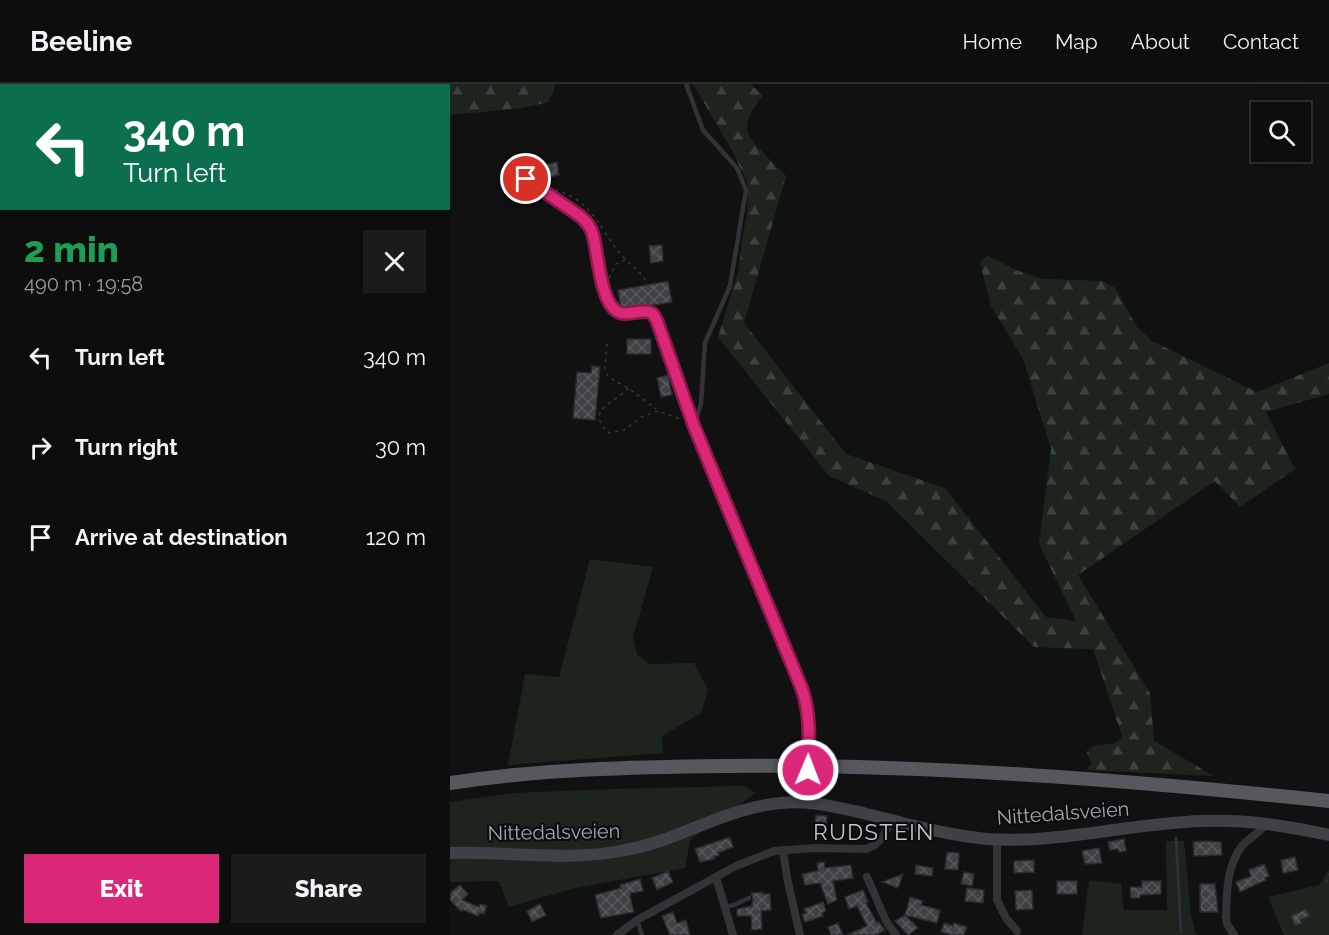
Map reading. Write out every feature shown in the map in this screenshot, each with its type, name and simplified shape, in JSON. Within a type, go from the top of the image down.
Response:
[{"type":"highway","points":[[450,783],[520,774],[599,769],[695,766],[840,766],[972,770],[1067,776],[1329,801]]},
{"type":"highway","points":[[450,792],[590,777],[741,774],[883,775],[1112,787],[1329,809]]},
{"type":"main road","name":"Nittedalsveien","points":[[450,853],[614,852],[648,845],[753,808],[783,803],[807,803],[963,836],[997,839],[1045,837],[1202,821],[1266,824],[1329,835]]},
{"type":"street","points":[[660,330],[694,426],[808,707],[807,803]]},
{"type":"street","points":[[617,935],[637,920],[752,859],[783,850],[866,849],[883,837],[891,820]]},
{"type":"street","points":[[1234,935],[1226,918],[1229,872],[1241,847],[1266,824]]},
{"type":"street","points":[[997,839],[998,900],[1006,918],[1017,931]]},
{"type":"street","points":[[783,850],[800,935]]},
{"type":"street","points":[[716,877],[733,935]]},
{"type":"street","points":[[867,878],[886,921],[896,935]]},
{"type":"lane","points":[[686,84],[703,130],[737,168],[746,190],[730,286],[705,343],[701,404],[694,426]]},
{"type":"lane","points":[[526,179],[587,222],[593,235],[597,263],[609,302],[618,312],[653,314],[660,330]]},
{"type":"lane","points":[[724,907],[749,898]]},
{"type":"lane","points":[[637,920],[642,935]]},
{"type":"path","points":[[605,290],[616,264],[626,260]]},
{"type":"path","points":[[607,344],[605,368],[608,377],[628,388],[658,411],[694,426]]},
{"type":"path","points":[[628,388],[621,397],[604,406],[599,416],[600,425],[609,433],[624,430],[641,417],[658,411]]},
{"type":"path","points":[[1326,882],[1329,874]]},
{"type":"green space","points":[[450,84],[556,84],[549,102],[522,108],[450,115]]},
{"type":"green space","points":[[693,84],[750,84],[763,95],[747,123],[748,133],[786,176],[744,323],[846,454],[945,488],[1046,617],[1076,621],[1039,544],[1051,449],[1023,359],[991,306],[980,263],[987,255],[1016,270],[1043,279],[1103,281],[1115,288],[1137,327],[1152,341],[1257,392],[1329,363],[1329,394],[1266,412],[1295,469],[1240,507],[1215,481],[1078,575],[1150,693],[1154,741],[1214,776],[1086,770],[1091,764],[1087,752],[1091,748],[1096,745],[1115,743],[1122,736],[1093,649],[1034,647],[886,501],[829,476],[718,337],[739,269],[747,215],[748,185],[733,152]]},
{"type":"green space","points":[[590,559],[653,567],[633,637],[637,655],[650,664],[694,663],[708,690],[701,713],[662,736],[663,753],[508,765],[525,674],[559,677]]},
{"type":"green space","points":[[744,786],[756,793],[690,840],[685,868],[575,888],[509,907],[499,881],[450,882],[450,802],[514,793]]},
{"type":"green space","points":[[1166,841],[1184,841],[1191,915],[1196,935],[1082,935],[1089,880],[1121,884],[1124,910],[1167,910]]},
{"type":"green space","points":[[1329,870],[1329,935],[1284,935],[1268,897],[1319,885]]},
{"type":"building","points":[[557,162],[559,175],[547,178],[545,165]]},
{"type":"building","points":[[662,245],[663,261],[651,263],[649,246]]},
{"type":"building","points":[[668,281],[672,302],[621,308],[618,290]]},
{"type":"building","points":[[627,339],[651,339],[651,354],[627,354]]},
{"type":"building","points":[[592,366],[600,367],[595,420],[573,418],[577,372],[591,373]]},
{"type":"building","points":[[668,375],[672,395],[661,397],[657,378]]},
{"type":"building","points":[[816,815],[827,816],[826,829],[814,827]]},
{"type":"building","points":[[730,837],[733,847],[718,853],[715,859],[700,862],[695,849]]},
{"type":"building","points":[[1124,839],[1126,851],[1110,850],[1108,842]]},
{"type":"building","points":[[1193,842],[1221,842],[1222,855],[1194,856]]},
{"type":"building","points":[[1099,848],[1102,863],[1085,864],[1082,851]]},
{"type":"building","points":[[947,852],[959,853],[958,870],[945,869]]},
{"type":"building","points":[[1295,857],[1298,870],[1283,873],[1281,860]]},
{"type":"building","points":[[1034,860],[1034,872],[1014,873],[1014,861]]},
{"type":"building","points":[[824,862],[825,868],[851,865],[853,878],[833,881],[837,900],[828,904],[820,883],[805,885],[802,874],[818,871],[817,863]]},
{"type":"building","points":[[1264,864],[1269,876],[1265,878],[1266,880],[1240,892],[1236,882],[1251,876],[1249,870]]},
{"type":"building","points":[[916,865],[933,868],[932,876],[915,874]]},
{"type":"building","points":[[668,871],[673,882],[657,890],[652,878]]},
{"type":"building","points":[[964,872],[974,874],[972,886],[961,884]]},
{"type":"building","points":[[903,874],[898,888],[882,882]]},
{"type":"building","points":[[640,879],[643,891],[631,893],[630,896],[634,912],[601,918],[595,895],[621,888],[620,885]]},
{"type":"building","points":[[1057,881],[1077,881],[1077,894],[1057,894]]},
{"type":"building","points":[[1142,881],[1161,881],[1161,894],[1131,898],[1130,887],[1142,887]]},
{"type":"building","points":[[1200,884],[1215,884],[1218,912],[1200,912]]},
{"type":"building","points":[[460,885],[468,894],[462,900],[479,907],[480,904],[487,906],[484,914],[479,913],[478,916],[463,910],[462,912],[450,900],[450,893]]},
{"type":"building","points":[[967,888],[984,890],[983,903],[965,901]]},
{"type":"building","points":[[863,890],[868,902],[866,903],[877,923],[879,922],[885,930],[876,935],[847,935],[867,926],[857,906],[849,909],[845,897]]},
{"type":"building","points":[[1032,890],[1033,909],[1016,910],[1015,891]]},
{"type":"building","points":[[763,892],[763,894],[770,894],[771,910],[761,911],[762,929],[752,930],[751,916],[737,916],[737,909],[752,906],[751,893]]},
{"type":"building","points":[[910,897],[923,901],[921,905],[940,910],[937,923],[905,915]]},
{"type":"building","points":[[823,902],[826,911],[822,913],[823,916],[805,922],[802,914],[806,913],[804,909]]},
{"type":"building","points":[[540,904],[546,915],[532,922],[527,911]]},
{"type":"building","points":[[1306,909],[1310,916],[1300,920],[1302,923],[1295,926],[1291,916]]},
{"type":"building","points":[[673,912],[677,923],[686,920],[690,935],[670,935],[662,916]]},
{"type":"building","points":[[905,915],[918,928],[908,935],[895,921]]},
{"type":"building","points":[[838,923],[843,935],[831,935],[828,927]]},
{"type":"building","points":[[944,923],[967,927],[964,935],[952,935],[941,932]]},
{"type":"waterway","points":[[1176,838],[1181,932]]},
{"type":"district","name":"RUDSTEIN","points":[[874,832]]},
{"type":"route","points":[[526,179],[587,222],[593,235],[600,277],[609,302],[615,309],[622,313],[649,312],[657,321],[694,426],[802,689],[808,707],[809,720],[808,770]]}]
